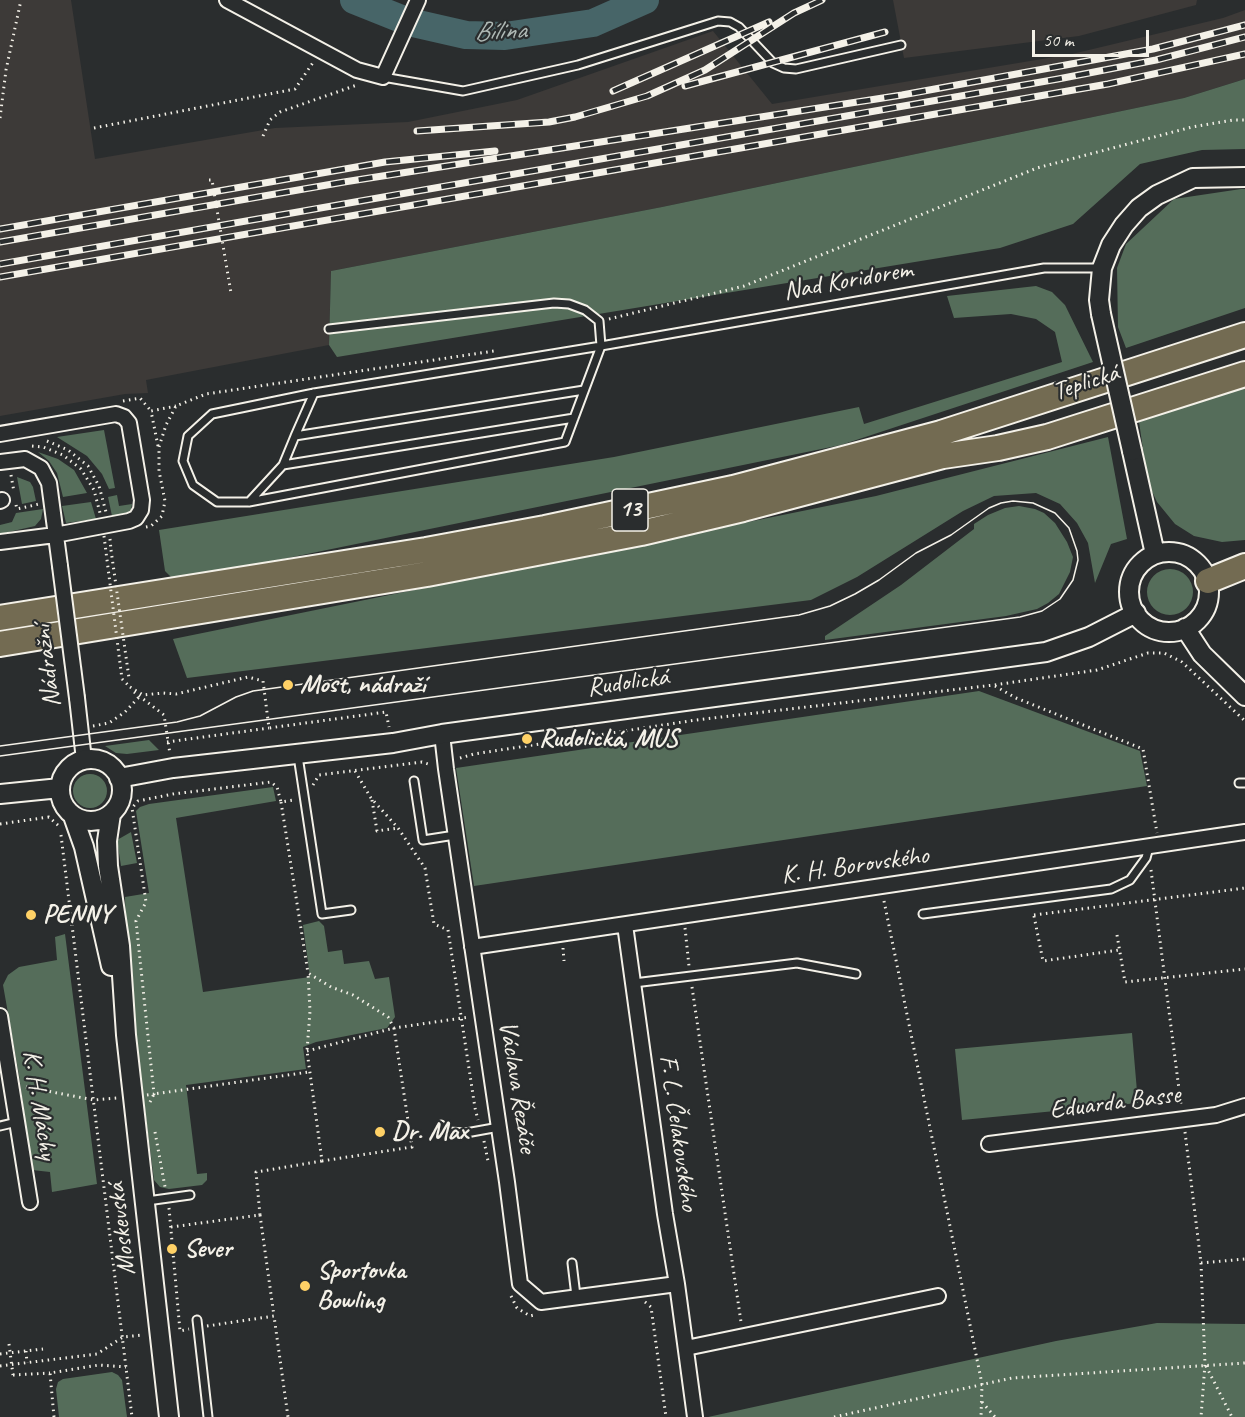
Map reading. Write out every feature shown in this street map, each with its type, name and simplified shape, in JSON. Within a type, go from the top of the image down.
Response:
[{"type":"highway","points":[[942,445],[1025,396],[1245,322]]},
{"type":"highway","name":"13","points":[[0,644],[427,574],[641,533],[743,509],[942,445],[1245,335]]},
{"type":"highway","name":"Teplická","points":[[942,445],[1076,416],[1245,361]]},
{"type":"highway","points":[[942,445],[998,448],[1047,437],[1245,374]]},
{"type":"highway","name":"13","points":[[0,618],[319,568],[545,528],[942,445]]},
{"type":"highway","points":[[1208,581],[1245,566]]},
{"type":"street","points":[[227,0],[357,70],[377,75],[401,38],[418,2]]},
{"type":"street","points":[[1155,554],[1101,314],[1099,300],[1102,268],[1111,245],[1124,225],[1139,208],[1156,195],[1193,178],[1245,177]]},
{"type":"street","points":[[0,434],[116,414],[124,417],[129,423],[142,500],[141,510],[135,518],[129,521],[56,535],[0,542]]},
{"type":"street","name":"Nádražní","points":[[2,469],[25,459],[41,468],[49,483],[84,760]]},
{"type":"street","points":[[1168,552],[1187,556],[1202,569],[1208,581],[1208,603],[1203,614],[1185,628],[1174,631],[1163,631],[1143,621],[1131,602],[1132,579],[1137,569],[1155,554],[1168,552]]},
{"type":"street","name":"Rudolická","points":[[119,778],[172,768],[393,743],[442,734],[1046,652],[1089,637],[1136,613]]},
{"type":"street","points":[[1185,628],[1202,654],[1245,696]]},
{"type":"street","name":"Václava Řezáče","points":[[442,734],[520,1284],[541,1302],[677,1284]]},
{"type":"street","points":[[84,760],[101,761],[115,771],[119,778],[121,797],[111,814],[102,819],[82,820],[73,816],[61,798],[60,788],[67,770],[84,760]]},
{"type":"street","points":[[0,794],[60,788]]},
{"type":"street","name":"Moskevská","points":[[111,814],[107,841],[108,866],[120,946],[126,1035],[169,1417]]},
{"type":"street","name":"Moskevská","points":[[73,816],[84,848],[126,1035]]},
{"type":"street","name":"K. H. Borovského","points":[[472,947],[1245,832]]},
{"type":"street","name":"F. L. Čelakovského","points":[[625,925],[696,1417]]},
{"type":"street","name":"K. H. Máchy","points":[[0,1016],[5,1085],[17,1122],[30,1202]]},
{"type":"street","name":"Eduarda Basse","points":[[989,1144],[1216,1114],[1245,1106]]},
{"type":"street","points":[[686,1348],[938,1296]]},
{"type":"lane","points":[[377,75],[463,91],[578,65],[718,21],[730,22],[739,27],[773,63],[784,68],[796,69],[901,45]]},
{"type":"lane","name":"Nad Koridorem","points":[[574,418],[565,442],[249,502],[217,502],[193,485],[183,461],[188,436],[212,414],[314,393],[601,346],[1044,268],[1102,268]]},
{"type":"lane","points":[[283,465],[574,418],[601,346],[599,321],[585,310],[569,304],[554,303],[329,329]]},
{"type":"lane","points":[[295,436],[584,390]]},
{"type":"lane","points":[[249,502],[283,465],[314,393]]},
{"type":"lane","points":[[298,754],[322,914],[351,910]]},
{"type":"lane","points":[[414,781],[423,840],[455,835]]},
{"type":"lane","points":[[923,914],[1111,889],[1130,880],[1154,846]]},
{"type":"lane","points":[[634,983],[797,963],[856,974]]},
{"type":"lane","points":[[0,1126],[17,1122]]},
{"type":"lane","points":[[441,1125],[442,1129],[449,1132],[466,1133],[499,1127]]},
{"type":"lane","points":[[144,1202],[190,1195]]},
{"type":"lane","points":[[572,1263],[576,1296]]},
{"type":"lane","points":[[197,1324],[208,1417]]},
{"type":"path","points":[[0,118],[6,70],[21,0]]},
{"type":"path","points":[[94,128],[295,89],[321,51]]},
{"type":"path","points":[[263,136],[270,120],[280,112],[354,87],[377,75]]},
{"type":"path","points":[[599,321],[744,286],[1037,168],[1192,127],[1245,120]]},
{"type":"path","points":[[209,180],[212,180],[230,293]]},
{"type":"path","points":[[141,529],[151,526],[162,516],[165,501],[159,471],[159,447],[151,411],[176,406],[206,394],[497,350]]},
{"type":"path","points":[[159,447],[166,425],[176,406]]},
{"type":"path","points":[[37,440],[48,441],[68,450],[88,465],[99,486],[107,517]]},
{"type":"path","points":[[32,446],[43,447],[63,455],[81,469],[94,490],[101,518]]},
{"type":"path","points":[[2,469],[11,473],[17,471]]},
{"type":"path","points":[[11,473],[17,509],[42,504]]},
{"type":"path","points":[[130,687],[109,535],[104,536],[122,679],[139,697],[164,715],[166,727]]},
{"type":"path","points":[[474,754],[696,720],[994,685],[1097,670],[1148,653],[1164,653],[1182,662],[1245,721]]},
{"type":"path","points":[[130,687],[143,695],[176,694],[248,677],[263,681],[269,728]]},
{"type":"path","points":[[994,685],[1016,698],[1143,749],[1154,846]]},
{"type":"path","points":[[79,729],[109,723],[125,712],[139,697]]},
{"type":"path","points":[[167,742],[386,712],[396,766]]},
{"type":"path","points":[[314,790],[313,783],[319,775],[422,762],[431,765],[435,772],[446,769]]},
{"type":"path","points":[[355,771],[371,798],[398,828],[425,868],[434,924],[448,930],[475,1108]]},
{"type":"path","points":[[134,824],[132,808],[138,801],[173,794],[271,783],[278,787],[308,973],[310,1011],[307,1051],[322,1161]]},
{"type":"path","points":[[371,798],[377,831],[398,828]]},
{"type":"path","points":[[281,802],[292,800]]},
{"type":"path","points":[[0,824],[49,817],[59,825],[64,850],[132,1417]]},
{"type":"path","points":[[881,887],[982,1384],[981,1417]]},
{"type":"path","points":[[1034,915],[1245,888]]},
{"type":"path","points":[[1031,899],[1043,961],[1119,950]]},
{"type":"path","points":[[684,916],[690,976],[743,1336]]},
{"type":"path","points":[[1117,935],[1125,982],[1245,969]]},
{"type":"path","points":[[288,1417],[256,1172],[412,1147],[394,1028],[388,1017],[353,995],[331,987],[308,973]]},
{"type":"path","points":[[307,1051],[394,1028],[482,1016]]},
{"type":"path","points":[[150,1103],[154,1094],[309,1072]]},
{"type":"path","points":[[5,1085],[94,1100]]},
{"type":"path","points":[[154,1124],[168,1198],[180,1331],[197,1324],[274,1316]]},
{"type":"path","points":[[171,1227],[260,1215]]},
{"type":"path","points":[[1201,1263],[1245,1259]]},
{"type":"path","points":[[0,1366],[97,1354],[123,1337]]},
{"type":"path","points":[[9,1344],[13,1376],[99,1365],[127,1367]]},
{"type":"path","points":[[0,1354],[43,1348]]},
{"type":"path","points":[[26,1351],[27,1363]]},
{"type":"path","points":[[97,1354],[99,1365]]},
{"type":"path","points":[[834,1417],[1012,1378],[1245,1363]]},
{"type":"path","points":[[1201,1417],[1205,1364]]},
{"type":"path","points":[[1205,1364],[1232,1417]]},
{"type":"path","points":[[50,1372],[54,1417]]},
{"type":"path","points":[[982,1401],[995,1417]]},
{"type":"shaded area","points":[[0,0],[71,0],[95,159],[275,128],[408,122],[517,100],[713,31],[772,104],[1072,54],[1223,18],[1245,10],[1245,79],[1184,98],[662,207],[331,271],[329,345],[146,380],[148,393],[125,394],[0,416]]},
{"type":"shaded area","points":[[893,0],[1197,0],[1196,5],[1079,36],[904,58]]},
{"type":"green space","points":[[1245,79],[1245,149],[1202,150],[1140,164],[1073,224],[1000,248],[337,357],[329,345],[331,271],[662,207],[1184,98]]},
{"type":"green space","points":[[1245,189],[1245,308],[1126,348],[1118,327],[1117,268],[1126,244],[1174,199]]},
{"type":"green space","points":[[1036,286],[1052,292],[1065,305],[1093,362],[841,445],[175,581],[165,571],[159,530],[614,457],[859,407],[864,424],[1062,362],[1055,332],[1036,319],[1011,314],[954,318],[947,296]]},
{"type":"green space","points":[[1245,383],[1245,540],[1222,542],[1194,536],[1175,524],[1157,502],[1148,483],[1138,415]]},
{"type":"green space","points":[[104,430],[115,488],[109,489],[102,474],[87,456],[57,437]]},
{"type":"green space","points":[[1108,437],[1127,539],[1111,544],[1095,583],[1088,543],[1077,523],[1060,504],[1036,493],[994,496],[963,511],[857,577],[811,600],[187,678],[173,639],[876,496]]},
{"type":"green space","points":[[38,452],[58,459],[74,470],[87,493],[63,497],[57,473],[49,461]]},
{"type":"green space","points":[[17,477],[30,482],[36,501],[22,504]]},
{"type":"green space","points":[[117,495],[119,506],[132,504],[131,510],[126,514],[112,516],[108,497]]},
{"type":"green space","points":[[91,502],[96,519],[66,523],[62,506]]},
{"type":"green space","points":[[1019,506],[1044,513],[1055,523],[1073,557],[1070,572],[1059,594],[1048,603],[1037,609],[1006,616],[825,640],[825,636],[901,585],[974,529],[974,524],[1005,508]]},
{"type":"green space","points":[[43,509],[41,519],[35,526],[0,534],[0,525],[12,522],[16,513]]},
{"type":"green space","points":[[1170,569],[1179,570],[1186,576],[1192,583],[1192,601],[1186,608],[1179,614],[1170,615],[1161,614],[1154,608],[1148,601],[1147,592],[1148,583],[1154,576],[1161,570]]},
{"type":"green space","points":[[979,691],[1140,751],[1147,786],[474,886],[456,768]]},
{"type":"green space","points":[[149,740],[159,750],[127,754],[116,753],[105,746]]},
{"type":"green space","points":[[90,774],[102,779],[107,791],[102,803],[90,808],[78,803],[73,791],[78,779]]},
{"type":"green space","points":[[273,787],[276,801],[176,818],[203,992],[310,977],[303,925],[319,921],[324,926],[328,952],[342,950],[344,964],[369,961],[375,979],[389,977],[395,1017],[387,1028],[316,1042],[303,1047],[306,1069],[186,1085],[197,1174],[207,1173],[207,1180],[202,1185],[169,1189],[160,1187],[154,1180],[127,970],[125,897],[149,893],[136,811],[149,804]]},
{"type":"green space","points":[[131,832],[137,863],[121,866],[117,840]]},
{"type":"green space","points":[[65,934],[97,1184],[52,1192],[50,1172],[32,1170],[19,1075],[3,985],[8,975],[19,967],[57,960],[55,937]]},
{"type":"green space","points":[[1132,1033],[1138,1103],[962,1120],[955,1049]]},
{"type":"green space","points":[[1157,1323],[1245,1324],[1245,1417],[708,1417],[1056,1341]]},
{"type":"green space","points":[[112,1372],[122,1380],[127,1417],[59,1417],[56,1389],[58,1382],[63,1379]]},
{"type":"waterway","name":"Bílina","points":[[354,0],[409,22],[466,35],[505,36],[593,23],[645,0]]},
{"type":"tram line","points":[[0,746],[177,722],[200,716],[236,697],[253,691],[799,615],[830,606],[855,594],[916,553],[951,535],[989,508],[1001,503],[1013,501],[1033,503],[1055,513],[1069,528],[1077,551],[1078,560],[1073,580],[1060,599],[1042,611],[1020,617],[0,756]]},
{"type":"railway","points":[[417,131],[549,122],[575,117],[647,96],[705,70],[794,13],[822,0]]},
{"type":"railway","points":[[613,91],[769,22]]},
{"type":"railway","points":[[0,242],[344,182],[902,95],[1153,49],[1245,25]]},
{"type":"railway","points":[[685,86],[885,32]]},
{"type":"railway","points":[[0,264],[1058,79],[1156,60],[1245,37]]},
{"type":"railway","points":[[0,277],[1108,84],[1245,54]]},
{"type":"railway","points":[[0,229],[385,162],[495,151]]},
{"type":"place","name":"Most, nádraží","points":[[288,685]]},
{"type":"place","name":"Rudolická, MUS","points":[[527,739]]},
{"type":"place","name":"PENNY","points":[[31,915]]},
{"type":"place","name":"Dr. Max","points":[[380,1132]]},
{"type":"place","name":"Sever","points":[[172,1249]]},
{"type":"place","name":"Sportovka Bowling","points":[[305,1286]]}]
